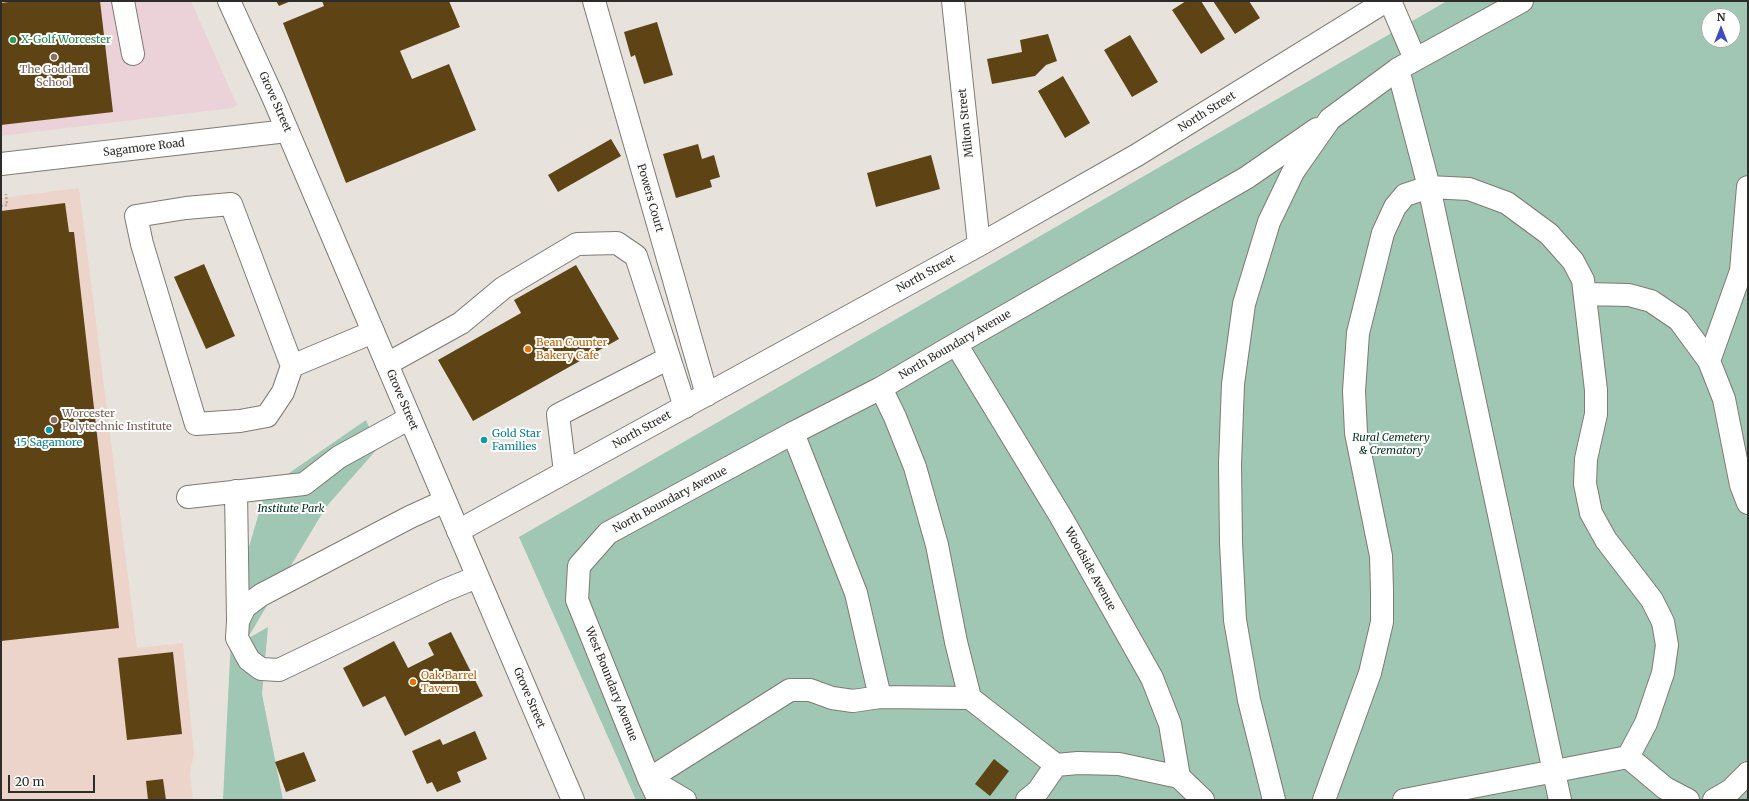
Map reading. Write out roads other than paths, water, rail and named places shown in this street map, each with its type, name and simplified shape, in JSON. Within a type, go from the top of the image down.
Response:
[{"type":"street","points":[[123,1],[133,54]]},
{"type":"street","name":"Grove Street","points":[[229,1],[287,131],[573,800]]},
{"type":"street","name":"Powers Court","points":[[594,1],[707,395]]},
{"type":"street","name":"Milton Street","points":[[952,1],[960,55],[979,245]]},
{"type":"street","name":"North Street","points":[[458,531],[979,245],[1137,155],[1386,1]]},
{"type":"street","points":[[1390,1],[1406,64],[1429,187],[1560,800]]},
{"type":"street","points":[[1406,64],[1522,1]]},
{"type":"street","name":"North Boundary Avenue","points":[[579,566],[608,533],[793,433],[881,388],[1246,178],[1330,120],[1406,64]]},
{"type":"street","points":[[1274,800],[1249,700],[1235,620],[1231,543],[1230,464],[1233,384],[1244,304],[1269,222],[1293,172],[1330,120]]},
{"type":"street","name":"Sagamore Road","points":[[1,164],[287,131]]},
{"type":"street","points":[[1324,800],[1370,673],[1382,622],[1380,556],[1356,433],[1354,391],[1358,333],[1383,233],[1395,207],[1405,195],[1429,187],[1470,189],[1508,204],[1549,234],[1573,261],[1583,280],[1596,390],[1596,414],[1586,459],[1585,484],[1591,514],[1606,540],[1652,600],[1663,622],[1667,645],[1664,673],[1646,723],[1628,757]]},
{"type":"street","points":[[1709,361],[1741,271],[1748,187]]},
{"type":"street","points":[[292,366],[231,204],[186,208],[136,216],[142,244],[196,424],[240,421],[267,416],[283,392],[292,366],[373,332]]},
{"type":"street","points":[[387,364],[461,323],[503,288],[577,244],[618,243],[636,256],[670,358],[684,407]]},
{"type":"street","points":[[1585,294],[1629,295],[1651,300],[1679,320],[1709,361],[1724,399],[1741,484],[1748,503]]},
{"type":"street","name":"Woodside Avenue","points":[[956,344],[1061,517],[1152,678],[1170,724],[1179,777]]},
{"type":"street","points":[[565,472],[558,414],[670,358]]},
{"type":"street","points":[[881,388],[916,467],[937,545],[956,642],[970,698]]},
{"type":"street","points":[[188,497],[304,484],[339,457],[410,418]]},
{"type":"street","points":[[793,433],[856,593],[880,698]]},
{"type":"street","points":[[236,491],[237,638],[249,660],[261,670],[279,670],[442,591],[477,577]]},
{"type":"street","points":[[238,621],[245,607],[261,595],[410,517],[445,501]]},
{"type":"street","name":"West Boundary Avenue","points":[[579,566],[577,600],[649,779],[659,800]]},
{"type":"street","points":[[685,800],[649,779],[790,690],[810,690],[832,698],[853,701],[880,698],[970,698],[1056,765],[1078,763],[1120,764],[1179,777],[1203,800]]},
{"type":"street","points":[[1404,800],[1628,757]]},
{"type":"street","points":[[1628,757],[1664,788],[1688,800]]},
{"type":"street","points":[[1027,800],[1038,791],[1056,765]]},
{"type":"street","points":[[1714,800],[1731,790],[1748,773]]},
{"type":"place","name":"X-Golf Worcester","points":[[13,40]]},
{"type":"place","name":"The Goddard School","points":[[54,57]]},
{"type":"place","name":"Bean Counter Bakery Cafe","points":[[528,349]]},
{"type":"place","name":"Worcester Polytechnic Institute","points":[[54,420]]},
{"type":"place","name":"15 Sagamore","points":[[49,430]]},
{"type":"place","name":"Gold Star Families","points":[[484,440]]},
{"type":"place","name":"Oak Barrel Tavern","points":[[413,682]]},
{"type":"park label","name":"Rural Cemetery & Crematory","points":[[1391,444]]},
{"type":"park label","name":"Institute Park","points":[[291,509]]}]
